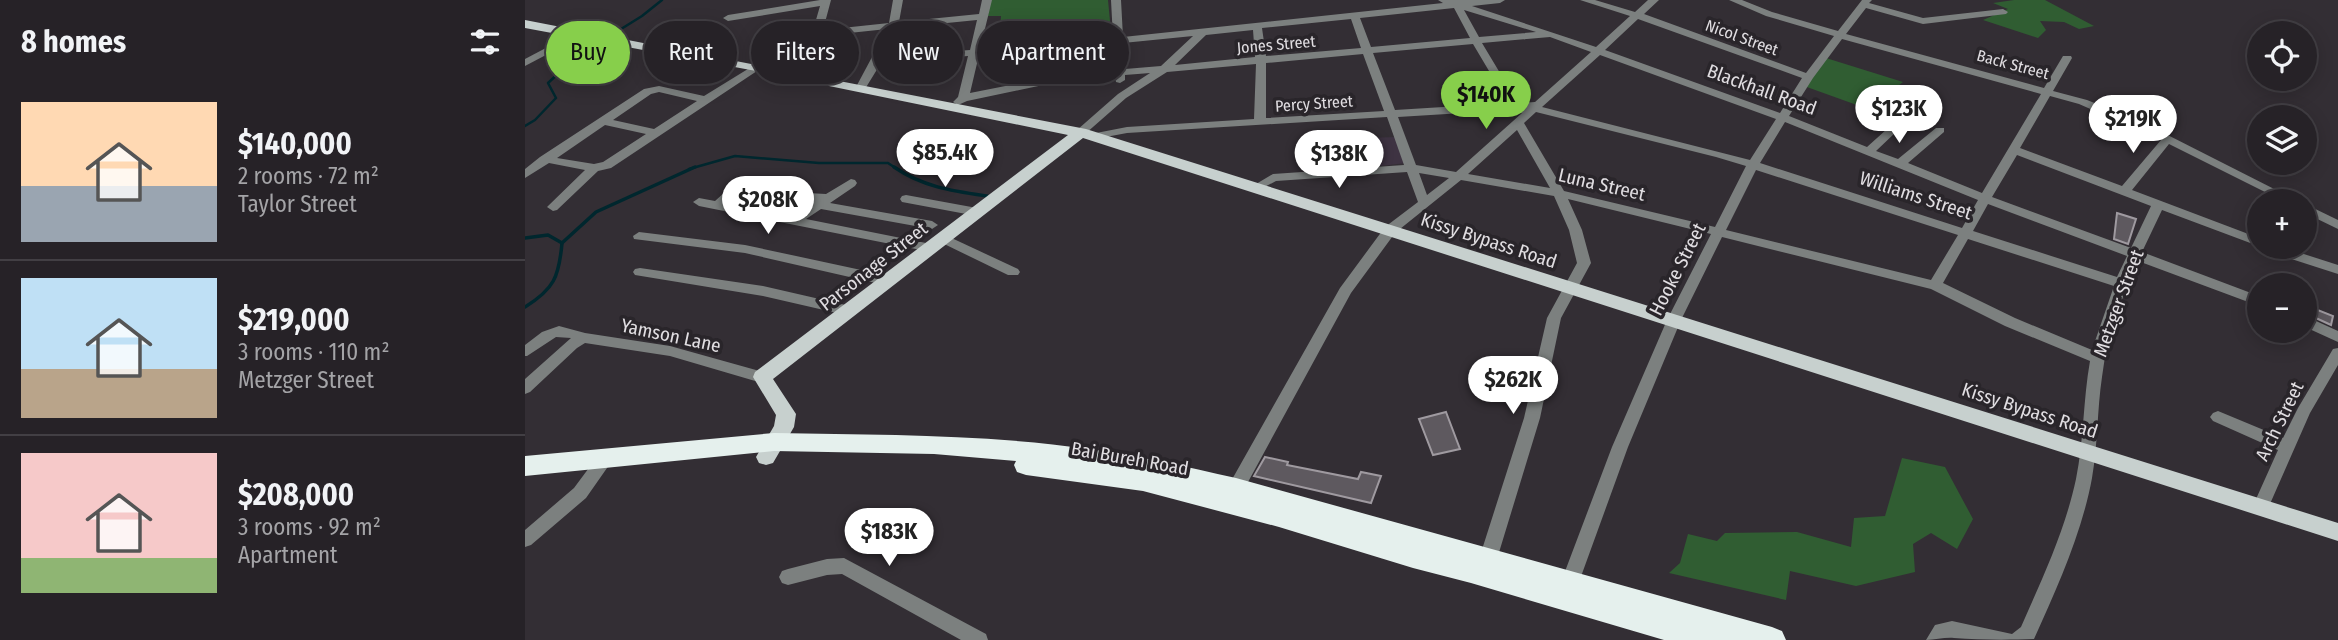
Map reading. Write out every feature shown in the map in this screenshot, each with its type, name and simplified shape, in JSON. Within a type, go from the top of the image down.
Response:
[{"type":"highway","points":[[770,449],[934,444],[1087,458],[1236,488],[1772,640]]},
{"type":"highway","name":"Bai Bureh Road","points":[[525,479],[601,465],[770,449],[842,456],[986,460],[1143,481],[1279,516],[1413,557],[1471,571],[1708,640]]},
{"type":"highway","points":[[525,466],[601,465]]},
{"type":"main road","points":[[525,24],[546,28]]},
{"type":"main road","name":"Kissy Bypass Road","points":[[630,43],[751,66]]},
{"type":"main road","name":"Kissy Bypass Road","points":[[841,84],[958,102],[1088,134],[1570,288],[2089,449],[2338,532]]},
{"type":"main road","name":"Parsonage Street","points":[[762,377],[977,212],[1088,134]]},
{"type":"main road","points":[[762,377],[786,414],[784,427],[770,449]]},
{"type":"street","points":[[894,21],[898,0]]},
{"type":"street","points":[[958,102],[987,0]]},
{"type":"street","points":[[1116,0],[1117,21]]},
{"type":"street","name":"Blackhall Road","points":[[1443,0],[1552,34],[1782,117],[1986,200],[2247,296]]},
{"type":"street","points":[[1129,40],[1455,2],[1500,0]]},
{"type":"street","name":"Nicol Street","points":[[1585,0],[1636,15],[1808,77]]},
{"type":"street","points":[[1236,488],[1345,291],[1363,263],[1390,230],[1459,176],[1654,0]]},
{"type":"street","name":"Back Street","points":[[1734,0],[1791,20],[2047,91],[2114,114],[2268,189]]},
{"type":"street","points":[[729,18],[825,1],[821,21]]},
{"type":"street","points":[[1455,2],[1515,106],[1558,193],[1583,254],[1584,263],[1552,325],[1532,418],[1488,559]]},
{"type":"street","points":[[1866,3],[1923,21],[2003,12]]},
{"type":"street","name":"Hooke Street","points":[[1570,582],[1620,447],[1674,320],[1753,163],[1808,77],[1839,34],[1866,3]]},
{"type":"street","points":[[1354,15],[1424,202]]},
{"type":"street","points":[[942,21],[982,17]]},
{"type":"street","points":[[1257,25],[1261,61],[1260,123]]},
{"type":"street","points":[[1088,134],[1122,96],[1164,69],[1204,31]]},
{"type":"street","name":"Jones Street","points":[[1129,73],[1552,34]]},
{"type":"street","points":[[963,55],[977,54]]},
{"type":"street","points":[[525,63],[531,55]]},
{"type":"street","points":[[1935,285],[2067,58]]},
{"type":"street","points":[[861,88],[873,67]]},
{"type":"street","points":[[544,159],[594,168],[607,165],[751,70]]},
{"type":"street","name":"Jones Street","points":[[958,102],[1031,84]]},
{"type":"street","points":[[1121,84],[1122,96]]},
{"type":"street","points":[[525,174],[652,90],[707,100]]},
{"type":"street","name":"Percy Street","points":[[1088,134],[1534,106]]},
{"type":"street","name":"Williams Street","points":[[1534,106],[1753,163],[1965,230],[2123,284]]},
{"type":"street","points":[[602,121],[657,133]]},
{"type":"street","points":[[1869,151],[1892,130],[1893,122]]},
{"type":"street","points":[[1899,164],[1940,130]]},
{"type":"street","points":[[2124,192],[2168,138]]},
{"type":"street","points":[[2015,150],[2247,238]]},
{"type":"street","points":[[553,206],[594,168]]},
{"type":"street","name":"Luna Street","points":[[1257,187],[1273,178],[1412,168],[1558,193],[1935,285],[2097,358]]},
{"type":"street","points":[[797,219],[851,183]]},
{"type":"street","points":[[718,205],[729,195],[737,193],[822,201],[932,225]]},
{"type":"street","points":[[906,199],[977,212]]},
{"type":"street","points":[[699,202],[937,243],[1013,272]]},
{"type":"street","name":"Metzger Street","points":[[2018,640],[2028,634],[2071,528],[2089,449],[2097,358],[2134,254],[2158,205]]},
{"type":"street","points":[[2317,214],[2338,225]]},
{"type":"street","points":[[639,236],[745,249],[889,281]]},
{"type":"street","points":[[2305,259],[2338,270]]},
{"type":"street","points":[[640,272],[763,291],[850,311]]},
{"type":"street","points":[[2317,327],[2338,337]]},
{"type":"street","name":"Yamson Lane","points":[[527,351],[554,331],[569,331],[577,341],[670,351],[762,377]]},
{"type":"street","points":[[525,388],[577,341]]},
{"type":"street","name":"Arch Street","points":[[2260,508],[2286,446],[2338,353]]},
{"type":"street","points":[[2218,417],[2286,446]]},
{"type":"street","points":[[525,540],[562,511],[601,465]]},
{"type":"street","points":[[788,577],[819,568],[843,566],[979,640]]},
{"type":"street","points":[[1935,640],[1941,631],[1952,629],[2005,640]]},
{"type":"shaded area","points":[[1396,137],[1406,163],[1372,167],[1366,138]]},
{"type":"green space","points":[[989,0],[1108,0],[1110,21],[1001,21],[1001,16],[985,16]]},
{"type":"green space","points":[[2045,0],[2094,26],[2079,29],[2064,22],[2040,21],[2046,30],[2038,38],[1983,20],[2008,9],[1993,3]]},
{"type":"green space","points":[[1826,58],[1903,82],[1868,109],[1804,86]]},
{"type":"green space","points":[[1902,458],[1945,467],[1973,519],[1957,549],[1931,533],[1913,544],[1915,572],[1856,586],[1790,571],[1786,600],[1669,573],[1680,563],[1688,534],[1717,541],[1725,533],[1797,532],[1851,547],[1854,518],[1885,516]]},
{"type":"building","points":[[2117,213],[2136,219],[2128,244],[2114,239]]},
{"type":"building","points":[[2317,310],[2333,316],[2331,325],[2317,319]]},
{"type":"building","points":[[1446,412],[1460,449],[1433,455],[1419,419]]},
{"type":"building","points":[[1265,457],[1288,462],[1287,465],[1358,479],[1361,472],[1381,476],[1371,503],[1254,476]]},
{"type":"waterway","points":[[525,126],[535,120],[556,98],[548,83],[576,57],[642,16],[662,0]]},
{"type":"waterway","points":[[693,168],[735,156],[819,163],[888,163],[894,167]]},
{"type":"waterway","points":[[894,167],[927,184],[987,196]]},
{"type":"waterway","points":[[562,243],[596,212],[693,168]]},
{"type":"waterway","points":[[689,169],[693,168]]},
{"type":"waterway","points":[[525,238],[548,235],[562,243]]},
{"type":"waterway","points":[[525,307],[549,288],[557,273],[562,243]]}]
